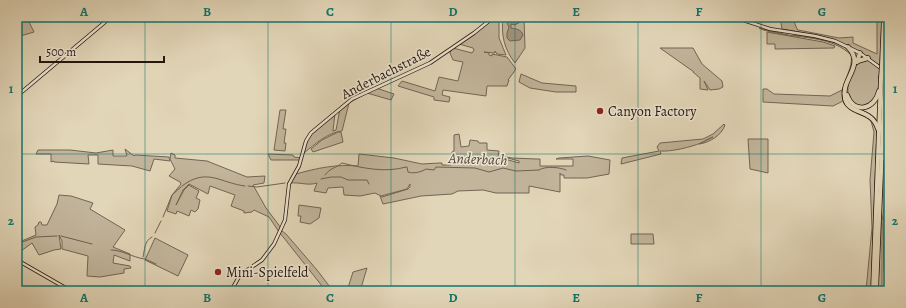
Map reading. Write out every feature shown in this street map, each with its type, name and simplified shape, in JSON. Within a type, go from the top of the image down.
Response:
[{"type":"highway","points":[[876,291],[885,77],[884,17]]},
{"type":"highway","points":[[884,66],[888,17]]},
{"type":"highway","points":[[848,47],[853,52],[857,60],[847,90],[847,97],[852,104],[862,108],[873,103],[878,96],[885,77]]},
{"type":"highway","points":[[860,53],[845,89],[845,98],[848,104],[852,107],[868,114],[873,118],[877,125],[879,134]]},
{"type":"highway","points":[[857,60],[868,58]]},
{"type":"highway","points":[[873,291],[879,134],[885,77]]},
{"type":"highway","points":[[884,108],[885,120],[889,127]]},
{"type":"highway","points":[[881,168],[889,143]]},
{"type":"main road","points":[[17,96],[110,17]]},
{"type":"main road","name":"Anderbachstraße","points":[[230,291],[240,276],[262,260],[271,249],[286,217],[288,187],[299,166],[306,141],[311,133],[352,99],[430,63],[474,33],[494,17]]},
{"type":"main road","points":[[734,17],[762,27],[825,38],[848,47],[868,58],[885,77]]},
{"type":"main road","points":[[17,260],[71,291]]},
{"type":"shaded area","points":[[496,17],[499,18],[499,38],[506,55],[497,54],[495,51],[495,53],[484,52],[489,53],[489,55],[492,56],[492,54],[507,57],[516,69],[508,80],[507,86],[487,86],[486,96],[443,90],[442,95],[450,97],[449,102],[434,100],[434,97],[398,86],[402,81],[435,91],[439,77],[458,81],[463,62],[453,60],[450,53],[451,50],[453,48],[472,53],[474,50],[473,48],[459,44]]},
{"type":"shaded area","points":[[503,17],[524,17],[525,48],[515,63],[511,58],[504,42],[502,30]]},
{"type":"shaded area","points":[[509,17],[519,17],[518,19],[520,22],[515,25],[511,24],[511,28],[522,33],[523,35],[520,40],[510,41],[507,38],[509,27],[507,23]]},
{"type":"shaded area","points":[[782,17],[793,19],[798,30],[839,38],[853,37],[853,43],[877,54],[877,17],[882,17],[880,66],[859,52],[839,43],[782,29]]},
{"type":"shaded area","points":[[28,20],[34,32],[17,37],[17,21]]},
{"type":"shaded area","points":[[759,28],[789,35],[780,34]]},
{"type":"shaded area","points":[[767,32],[823,42],[835,46],[834,48],[775,49],[775,44],[767,44]]},
{"type":"shaded area","points":[[798,35],[830,41],[847,48],[855,57],[845,89],[844,99],[872,119],[877,129],[871,291],[866,291],[872,228],[870,180],[874,132],[871,121],[866,117],[851,111],[844,103],[842,97],[850,68],[851,55],[844,49],[827,42],[817,39],[793,36]]},
{"type":"shaded area","points":[[660,48],[693,48],[702,64],[722,81],[723,87],[710,90],[704,81],[708,90],[700,89],[700,78]]},
{"type":"shaded area","points":[[862,60],[868,60],[880,69],[878,91],[873,101],[863,107],[855,105],[850,100],[848,94],[851,75]]},
{"type":"shaded area","points":[[521,74],[542,83],[576,86],[576,92],[556,92],[530,88],[519,82]]},
{"type":"shaded area","points":[[376,88],[394,94],[391,100],[367,93],[349,103],[342,131],[326,136],[304,153],[306,141],[310,134],[335,113],[333,131],[336,130],[340,109],[356,98]]},
{"type":"shaded area","points":[[763,89],[767,89],[774,94],[830,96],[842,90],[843,101],[833,106],[763,102]]},
{"type":"shaded area","points":[[280,110],[286,110],[283,129],[286,129],[284,143],[286,143],[285,151],[274,150]]},
{"type":"shaded area","points":[[724,124],[725,125],[715,138],[699,144],[701,143],[681,149],[660,151],[661,154],[621,164],[622,158],[659,151],[657,147],[660,143],[703,139],[713,134]]},
{"type":"shaded area","points":[[341,132],[343,142],[313,152],[311,149],[322,140]]},
{"type":"shaded area","points":[[459,134],[461,147],[469,146],[470,140],[478,141],[479,143],[487,143],[487,150],[499,151],[498,157],[519,163],[519,161],[500,156],[540,159],[540,166],[573,166],[573,159],[556,159],[559,158],[588,156],[610,160],[609,174],[587,178],[564,178],[564,175],[561,175],[560,173],[560,192],[529,186],[529,193],[496,193],[483,190],[458,191],[452,194],[421,196],[383,204],[380,196],[382,197],[408,189],[410,184],[407,189],[381,196],[375,193],[360,196],[344,195],[343,187],[328,188],[326,193],[314,191],[317,183],[290,183],[296,174],[319,168],[358,166],[359,154],[394,158],[422,164],[442,163],[442,165],[451,165],[452,152],[454,151],[454,135]]},
{"type":"shaded area","points":[[748,139],[768,139],[768,173],[750,169]]},
{"type":"shaded area","points":[[889,146],[886,195],[882,221],[882,291],[878,291],[883,164]]},
{"type":"shaded area","points":[[125,149],[134,156],[169,157],[170,161],[154,159],[150,171],[132,166],[98,164],[98,155],[88,155],[89,164],[51,162],[51,154],[36,154],[38,150],[70,150],[96,153],[113,150],[113,156],[127,156]]},
{"type":"shaded area","points":[[171,153],[175,155],[175,158],[207,161],[247,177],[265,176],[264,183],[253,185],[266,208],[281,228],[279,232],[269,217],[254,210],[252,212],[244,213],[244,211],[231,206],[235,195],[210,186],[208,194],[189,184],[183,190],[176,205],[184,190],[189,185],[199,191],[196,198],[200,200],[198,209],[195,212],[191,210],[189,216],[177,211],[176,214],[167,211],[172,195],[181,184],[169,176],[175,169],[170,159]]},
{"type":"shaded area","points":[[268,154],[293,155],[294,157],[301,158],[300,160],[271,160]]},
{"type":"shaded area","points":[[888,170],[889,272],[884,271],[883,224]]},
{"type":"shaded area","points":[[59,195],[71,196],[93,203],[90,209],[125,230],[113,247],[130,254],[130,261],[114,255],[113,263],[130,266],[131,268],[124,269],[124,273],[100,277],[87,276],[88,256],[62,249],[62,241],[59,235],[61,249],[39,255],[32,243],[21,251],[17,247],[17,243],[36,235],[35,227],[39,222],[41,222],[42,225],[47,225],[57,204]]},
{"type":"shaded area","points":[[299,205],[321,208],[319,218],[310,224],[300,222],[301,216],[298,216]]},
{"type":"shaded area","points":[[282,231],[317,270],[333,291],[326,291],[280,233]]},
{"type":"shaded area","points":[[631,234],[653,234],[654,244],[631,244]]},
{"type":"shaded area","points":[[155,238],[188,255],[178,276],[145,260]]},
{"type":"shaded area","points":[[367,268],[361,288],[357,291],[347,291],[353,272]]},
{"type":"waterway","name":"Anderbach","points":[[325,175],[342,163],[382,170],[407,167],[408,172],[413,173],[426,169],[434,170],[436,167],[475,168],[489,172],[503,168],[516,171],[539,170],[552,167],[566,170]]},
{"type":"waterway","name":"Anderbach","points":[[182,186],[191,180],[206,177],[245,186]]},
{"type":"waterway","points":[[321,179],[341,177],[348,180],[367,180],[369,184]]},
{"type":"waterway","name":"Anderbach","points":[[248,186],[257,187],[285,183]]},
{"type":"waterway","name":"Anderbach","points":[[163,217],[172,195],[181,187]]},
{"type":"waterway","name":"Anderbach","points":[[155,233],[161,221]]},
{"type":"waterway","points":[[17,244],[36,237],[57,236]]},
{"type":"waterway","points":[[61,236],[92,244]]},
{"type":"waterway","name":"Anderbach","points":[[143,257],[146,243],[152,237]]},
{"type":"waterway","points":[[111,250],[144,259]]},
{"type":"waterway","points":[[145,259],[156,264]]},
{"type":"place","name":"Canyon Factory","points":[[600,111]]},
{"type":"place","name":"Mini-Spielfeld","points":[[218,272]]}]
